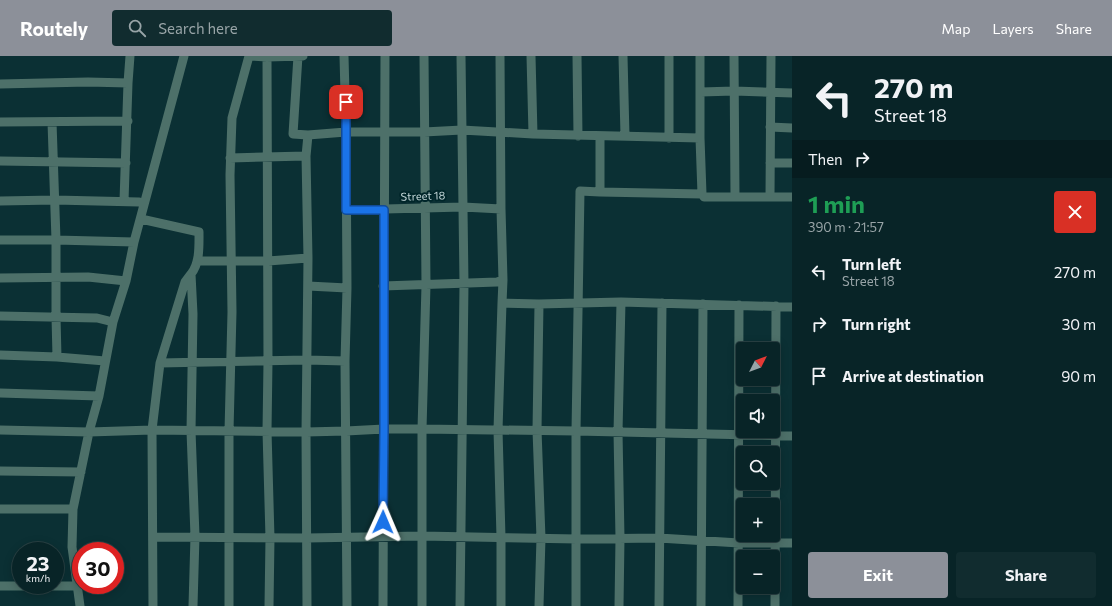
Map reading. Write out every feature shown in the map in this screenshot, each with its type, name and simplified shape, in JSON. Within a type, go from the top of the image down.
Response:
[{"type":"street","points":[[124,202],[130,56]]},
{"type":"street","points":[[72,542],[73,509],[89,432],[99,396],[113,322],[126,281],[134,242],[184,56]]},
{"type":"street","points":[[229,606],[231,260],[230,158],[232,118],[250,56],[304,56]]},
{"type":"street","points":[[298,56],[293,134],[308,135],[346,132],[424,132],[462,130],[578,136],[700,138]]},
{"type":"street","points":[[344,56],[347,288],[345,361],[347,606]]},
{"type":"street","points":[[383,606],[382,537],[384,429],[385,56]]},
{"type":"street","points":[[422,606],[422,429],[426,285],[424,56]]},
{"type":"street","points":[[460,606],[464,284],[461,56]]},
{"type":"street","points":[[500,56],[503,280],[498,430],[501,606]]},
{"type":"street","points":[[531,56],[533,134]]},
{"type":"street","points":[[577,56],[578,136]]},
{"type":"street","points":[[623,56],[625,136]]},
{"type":"street","points":[[669,56],[669,138]]},
{"type":"street","points":[[700,56],[702,194]]},
{"type":"street","points":[[734,56],[735,196]]},
{"type":"street","points":[[770,196],[770,127],[772,92],[771,56]]},
{"type":"street","points":[[267,57],[267,431],[270,538],[269,606]]},
{"type":"street","points":[[0,84],[88,82],[128,83]]},
{"type":"street","points":[[701,92],[734,91],[792,93]]},
{"type":"street","points":[[0,122],[128,121]]},
{"type":"street","points":[[52,122],[58,357]]},
{"type":"street","points":[[770,127],[792,128]]},
{"type":"street","points":[[307,606],[306,432],[308,258],[306,156],[308,135]]},
{"type":"street","points":[[600,136],[600,192]]},
{"type":"street","points":[[230,158],[306,156]]},
{"type":"street","points":[[0,161],[126,163]]},
{"type":"street","points":[[770,163],[792,163]]},
{"type":"street","points":[[576,606],[576,431],[580,191],[702,194],[704,197],[792,196]]},
{"type":"street","points":[[0,201],[55,200],[139,202]]},
{"type":"street","name":"Street 18","points":[[346,210],[463,207],[501,209]]},
{"type":"street","points":[[141,219],[199,232],[197,261],[194,270],[185,282],[160,363],[152,430],[153,606]]},
{"type":"street","points":[[0,240],[134,242]]},
{"type":"street","points":[[197,261],[268,261],[308,258]]},
{"type":"street","points":[[191,274],[193,314],[191,432],[195,536],[193,606]]},
{"type":"street","points":[[0,278],[88,277],[126,281]]},
{"type":"street","points":[[384,286],[464,284],[497,282],[503,280]]},
{"type":"street","points":[[308,286],[347,288]]},
{"type":"street","points":[[502,302],[539,304],[621,302],[792,307]]},
{"type":"street","points":[[619,606],[620,538],[618,432],[621,302]]},
{"type":"street","points":[[659,606],[662,303]]},
{"type":"street","points":[[539,304],[537,430],[541,538],[539,606]]},
{"type":"street","points":[[701,606],[703,304]]},
{"type":"street","points":[[738,394],[739,305]]},
{"type":"street","points":[[775,394],[776,306]]},
{"type":"street","points":[[0,316],[97,318],[113,322]]},
{"type":"street","points":[[0,355],[58,357],[105,361]]},
{"type":"street","points":[[160,363],[268,362],[307,360],[345,361]]},
{"type":"street","points":[[0,393],[99,396]]},
{"type":"street","points":[[0,430],[89,432],[152,430],[191,432],[306,432],[422,429],[736,434]]},
{"type":"street","points":[[780,435],[792,436]]},
{"type":"street","points":[[738,438],[738,606]]},
{"type":"street","points":[[775,438],[775,606]]},
{"type":"street","points":[[0,470],[81,472]]},
{"type":"street","points":[[0,509],[73,509]]},
{"type":"street","points":[[153,537],[195,536],[346,538],[461,536],[577,539],[659,538],[739,543],[792,543]]},
{"type":"street","points":[[0,586],[72,586]]},
{"type":"street","points":[[78,594],[80,606]]},
{"type":"route","points":[[346,102],[346,210],[384,210],[383,522]]}]
